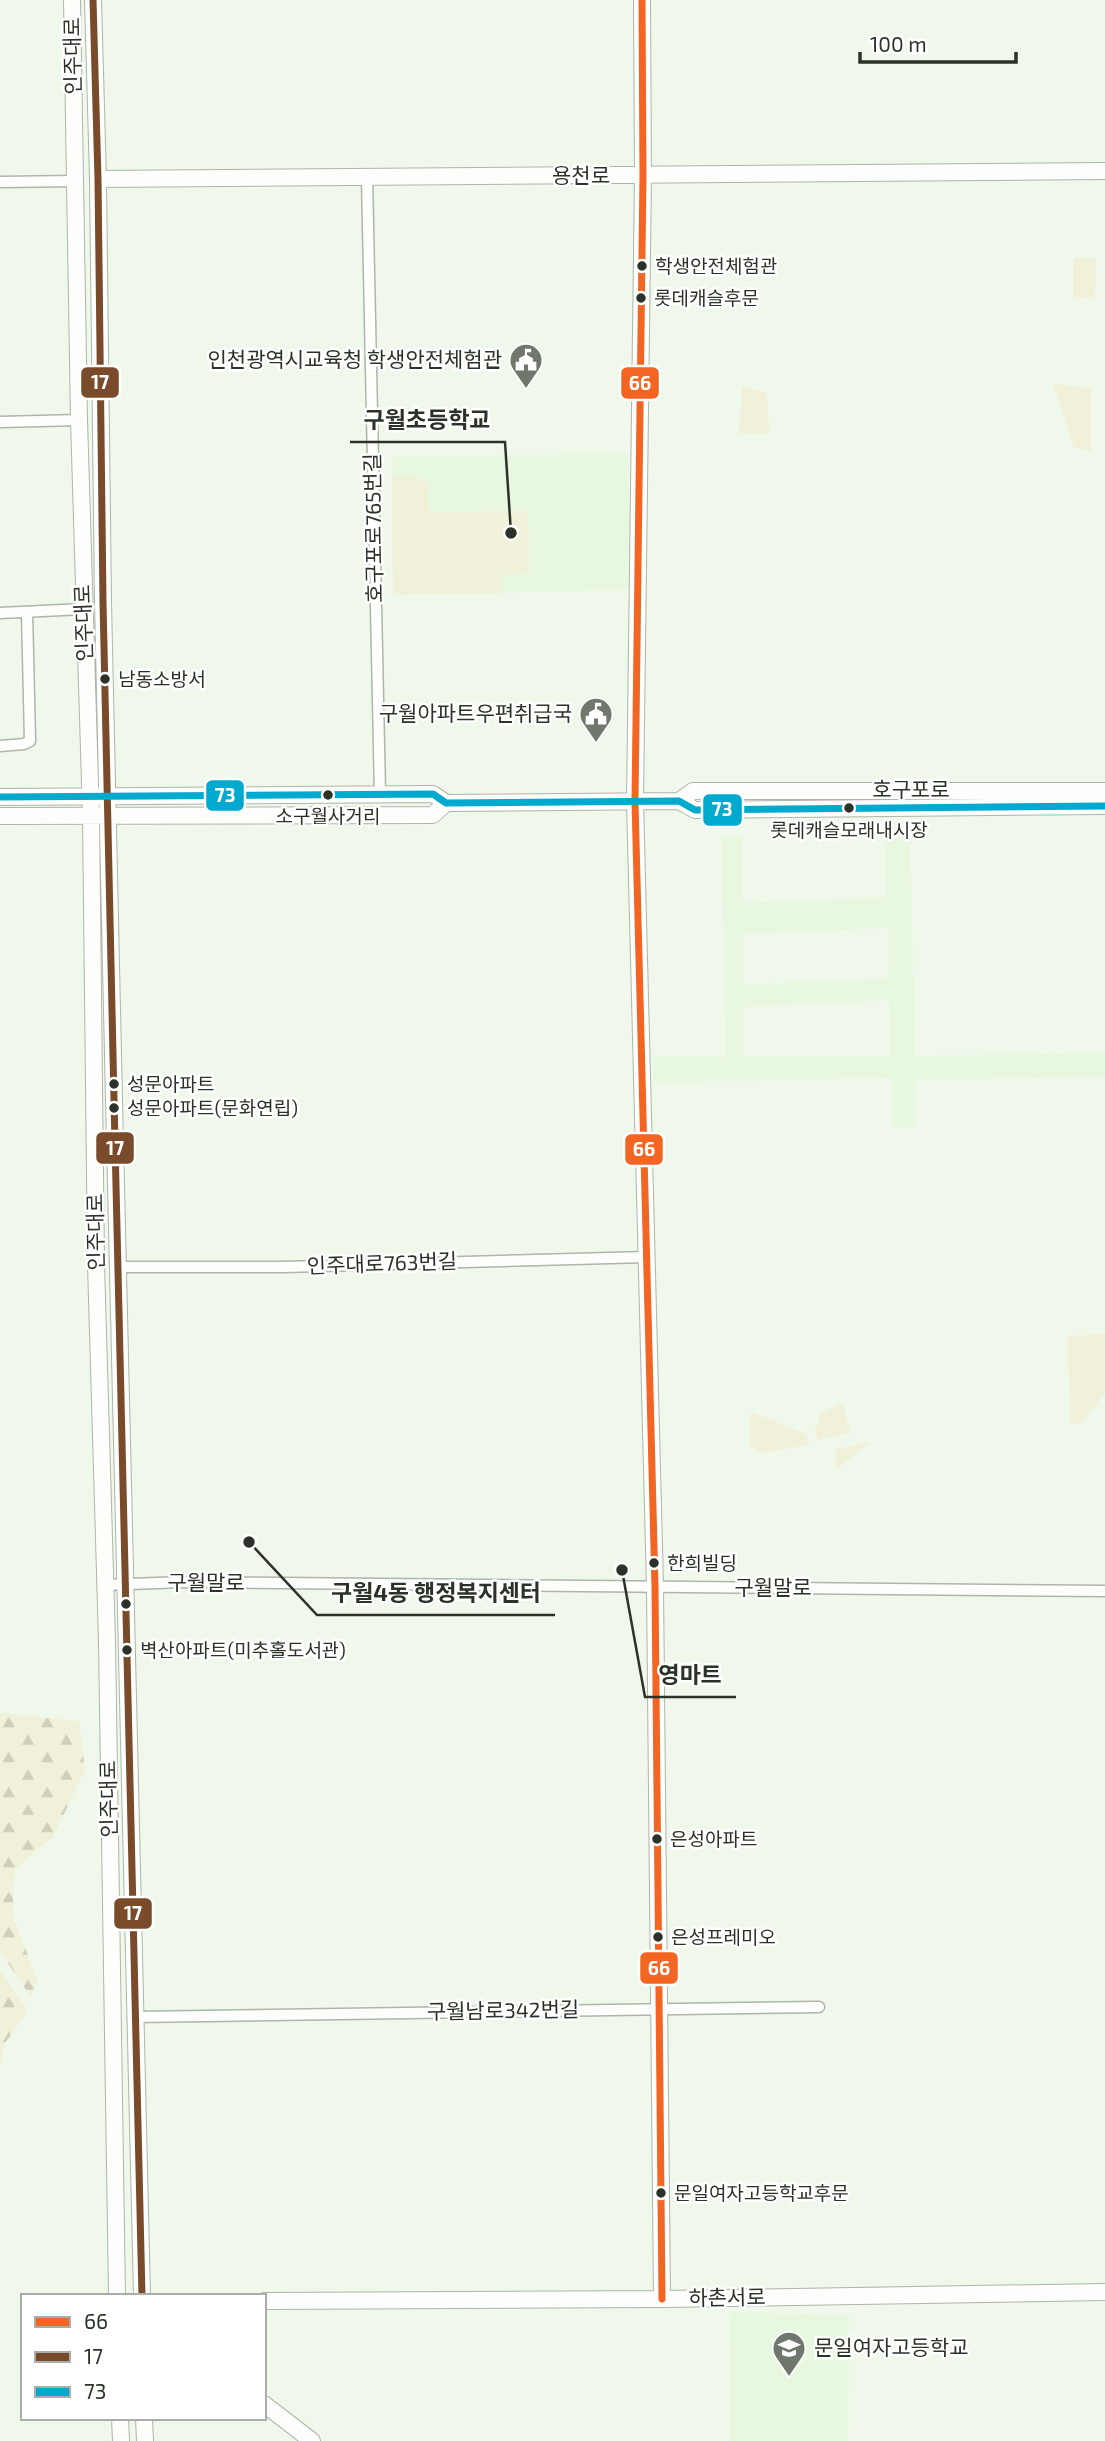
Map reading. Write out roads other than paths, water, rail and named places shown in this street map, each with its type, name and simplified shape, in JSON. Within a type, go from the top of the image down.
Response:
[{"type":"main road","name":"인주대로","points":[[72,0],[79,420],[91,816],[96,1264],[117,2294]]},
{"type":"main road","name":"인주대로","points":[[93,0],[142,2294]]},
{"type":"main road","points":[[642,0],[643,176],[635,801],[655,1587],[662,2299]]},
{"type":"main road","name":"용천로","points":[[98,179],[1105,171]]},
{"type":"main road","name":"호구포로","points":[[679,802],[693,791],[1105,791]]},
{"type":"main road","name":"호구포로","points":[[0,797],[433,794],[446,803],[679,802],[695,810],[1105,806]]},
{"type":"main road","name":"호구포로","points":[[0,816],[433,815],[446,803]]},
{"type":"main road","name":"하촌서로","points":[[266,2301],[662,2299],[1105,2292]]},
{"type":"main road","points":[[266,2406],[312,2441]]},
{"type":"main road","points":[[120,2420],[121,2441]]},
{"type":"main road","points":[[144,2420],[145,2441]]},
{"type":"street","name":"호구포로765번길","points":[[367,178],[380,794]]},
{"type":"street","points":[[0,182],[75,181]]},
{"type":"street","points":[[0,422],[79,420]]},
{"type":"street","points":[[0,613],[84,609]]},
{"type":"street","points":[[0,746],[30,741],[27,612]]},
{"type":"street","name":"인주대로763번길","points":[[118,1267],[284,1267],[647,1257]]},
{"type":"street","name":"구월말로","points":[[104,1585],[183,1582],[1105,1591]]},
{"type":"street","name":"구월남로342번길","points":[[137,2017],[819,2007]]},
{"type":"place","name":"학생안전체험관","points":[[642,266]]},
{"type":"place","name":"롯데캐슬후문","points":[[641,298]]},
{"type":"place","name":"인천광역시교육청 학생안전체험관","points":[[526,390]]},
{"type":"place","name":"구월초등학교","points":[[511,533]]},
{"type":"place","name":"남동소방서","points":[[105,679]]},
{"type":"place","name":"구월아파트우편취급국","points":[[596,744]]},
{"type":"place","name":"소구월사거리","points":[[328,795]]},
{"type":"place","name":"롯데캐슬모래내시장","points":[[849,808]]},
{"type":"place","name":"성문아파트","points":[[114,1084]]},
{"type":"place","name":"성문아파트(문화연립)","points":[[114,1108]]},
{"type":"place","name":"구월4동 행정복지센터","points":[[249,1542]]},
{"type":"place","name":"한희빌딩","points":[[654,1563]]},
{"type":"place","name":"영마트","points":[[622,1570]]},
{"type":"place","name":"벽산아파트(미추홀도서관)","points":[[127,1650]]},
{"type":"place","name":"은성아파트","points":[[657,1839]]},
{"type":"place","name":"은성프레미오","points":[[658,1937]]},
{"type":"place","name":"문일여자고등학교후문","points":[[661,2193]]},
{"type":"place","name":"문일여자고등학교","points":[[789,2378]]}]
